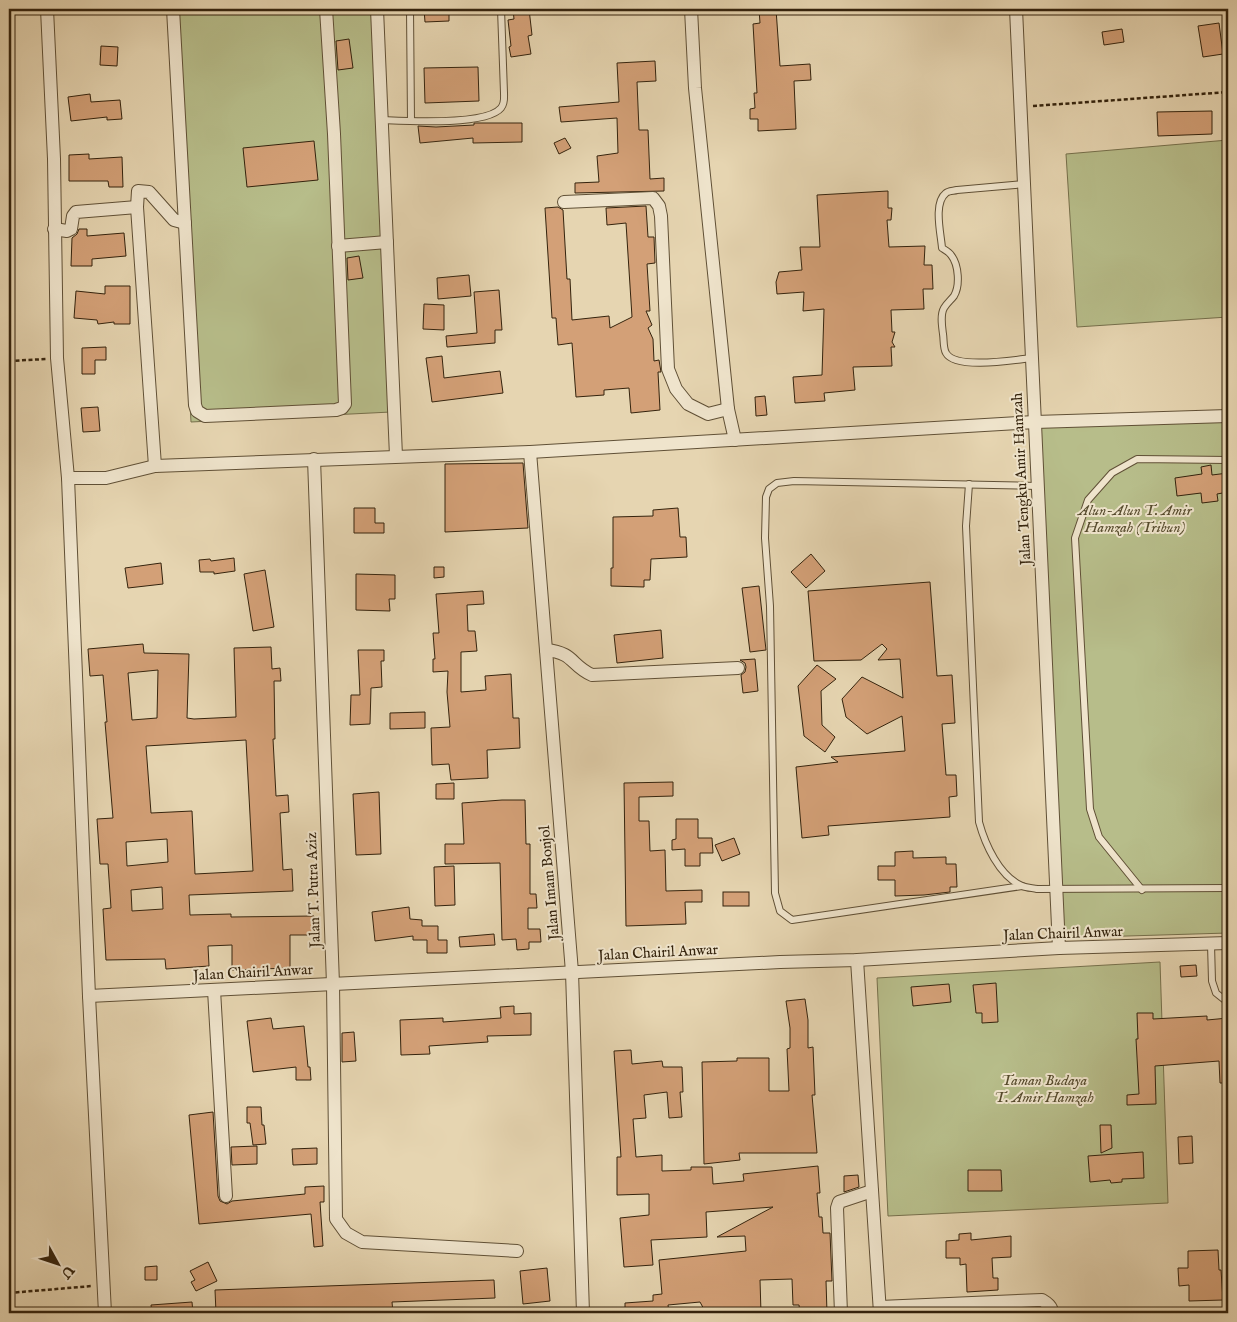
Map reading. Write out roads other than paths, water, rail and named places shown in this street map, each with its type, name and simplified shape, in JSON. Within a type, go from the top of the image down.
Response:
[{"type":"street","points":[[47,9],[52,94],[57,358],[68,478],[89,996],[105,1313]]},
{"type":"street","points":[[173,9],[195,404],[197,411],[205,416],[336,410],[342,408],[345,404],[334,134],[326,9]]},
{"type":"street","points":[[377,9],[396,456]]},
{"type":"street","points":[[691,9],[695,88],[728,410],[735,440]]},
{"type":"street","name":"Jalan Tengku Amir Hamzah","points":[[1016,9],[1059,948]]},
{"type":"street","points":[[155,466],[137,207],[138,191],[144,190],[149,192],[174,220],[185,223]]},
{"type":"street","points":[[564,202],[653,198],[659,206],[661,216],[668,369],[676,389],[688,404],[708,414],[728,410]]},
{"type":"street","points":[[54,229],[67,231],[71,229],[73,216],[76,212],[137,207]]},
{"type":"street","points":[[338,246],[387,242]]},
{"type":"street","points":[[68,478],[106,478],[155,466],[530,452],[1035,422],[1228,416]]},
{"type":"street","name":"Jalan Imam Bonjol","points":[[530,452],[572,972],[583,1313]]},
{"type":"street","name":"Jalan T. Putra Aziz","points":[[314,459],[333,984],[336,1219],[346,1233],[362,1242],[517,1251]]},
{"type":"street","points":[[546,650],[560,651],[571,657],[582,670],[592,675],[738,668]]},
{"type":"street","name":"Jalan Chairil Anwar","points":[[89,996],[857,960],[1059,948],[1228,943]]},
{"type":"street","points":[[857,960],[880,1310],[1042,1300],[1048,1304],[1052,1313]]},
{"type":"street","points":[[214,990],[226,1196]]},
{"type":"street","points":[[841,1313],[836,1208],[839,1202],[872,1191]]},
{"type":"lane","points":[[410,9],[411,121]]},
{"type":"lane","points":[[382,120],[442,122],[461,120],[491,114],[502,107],[504,93],[501,9]]},
{"type":"lane","points":[[1024,184],[957,190],[947,192],[942,198],[938,212],[942,248],[951,255],[954,261],[958,289],[954,297],[943,309],[942,321],[945,352],[950,358],[982,363],[1032,358]]},
{"type":"lane","points":[[1142,890],[1100,837],[1090,809],[1076,538],[1088,500],[1112,473],[1137,459],[1228,460]]},
{"type":"lane","points":[[1038,486],[794,481],[777,483],[769,489],[766,498],[765,538],[770,606],[775,893],[780,911],[792,920],[1022,886],[1038,889],[1142,890],[1228,888]]},
{"type":"lane","points":[[969,484],[966,526],[979,822],[984,840],[993,857],[1009,878],[1022,886]]},
{"type":"lane","points":[[1211,944],[1212,981],[1216,993],[1228,1000]]},
{"type":"park label","name":"Alun-Alun T. Amir Hamzah (Tribun)","points":[[1135,518]]},
{"type":"park label","name":"Taman Budaya T. Amir Hamzah","points":[[1044,1088]]}]
